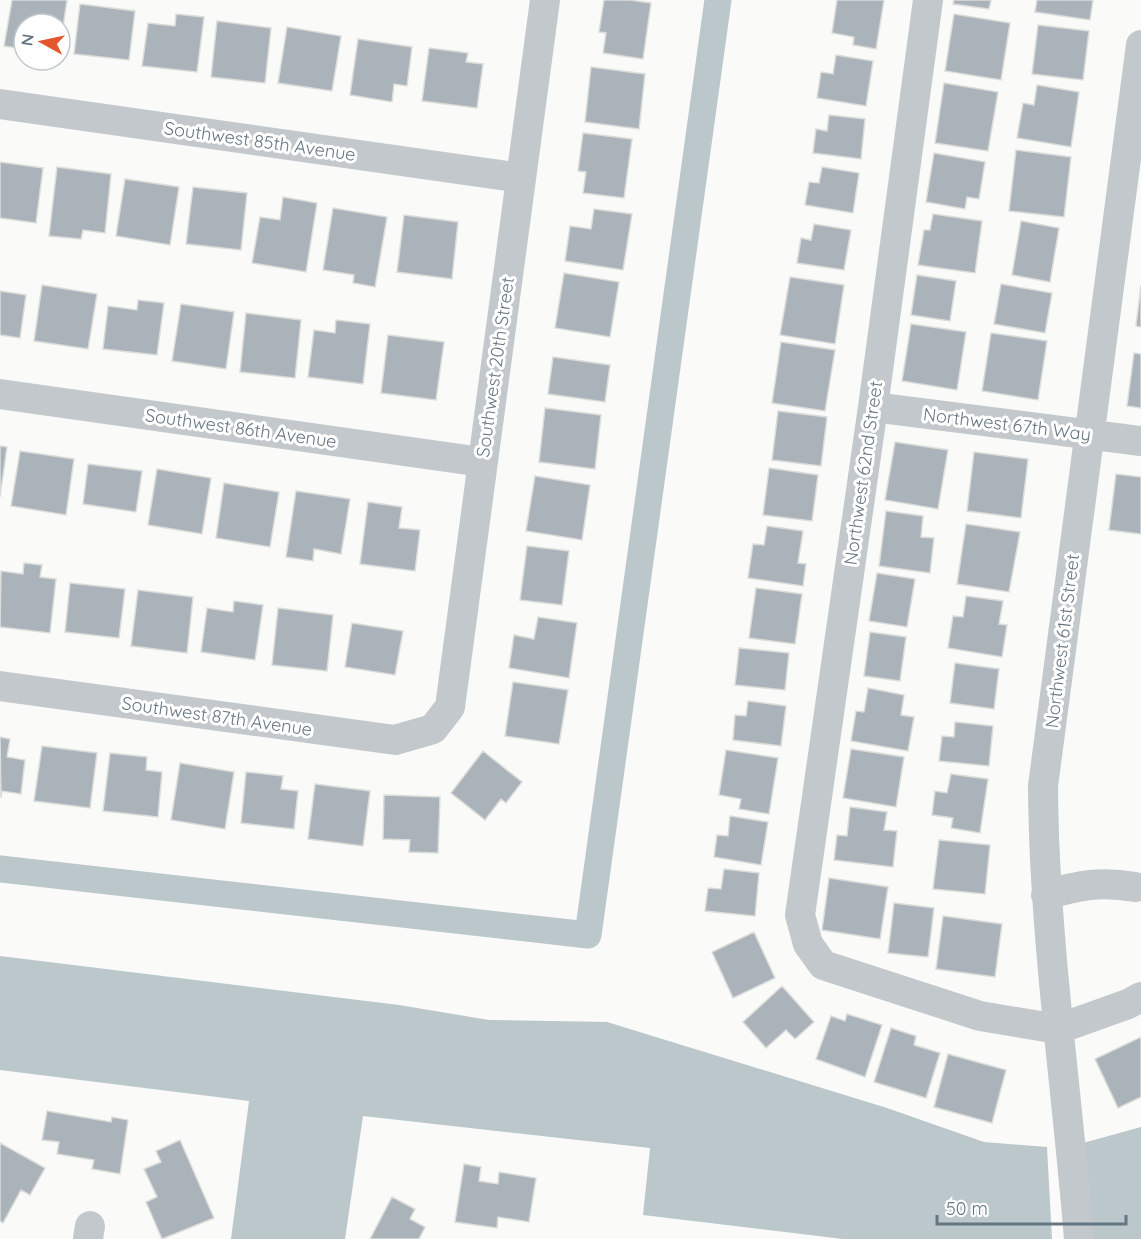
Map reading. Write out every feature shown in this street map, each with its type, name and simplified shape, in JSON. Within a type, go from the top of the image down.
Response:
[{"type":"street","name":"Southwest 20th Street","points":[[433,729],[450,707],[545,0]]},
{"type":"street","name":"Northwest 62nd Street","points":[[928,0],[873,407],[800,915],[808,945],[823,965],[980,1016],[1058,1029]]},
{"type":"street","name":"Northwest 61st Street","points":[[1079,1239],[1046,896],[1043,857],[1043,786],[1088,435],[1129,229],[1141,45]]},
{"type":"street","name":"Southwest 85th Avenue","points":[[0,104],[521,178]]},
{"type":"street","name":"Southwest 86th Avenue","points":[[0,394],[482,462]]},
{"type":"street","name":"Northwest 67th Way","points":[[873,407],[1141,441]]},
{"type":"street","name":"Southwest 87th Avenue","points":[[0,686],[395,740],[433,729]]},
{"type":"street","points":[[1046,896],[1089,884],[1114,883],[1135,887]]},
{"type":"street","points":[[1058,1029],[1128,1004],[1141,997]]},
{"type":"shaded area","points":[[0,956],[399,1005],[489,1020],[607,1022],[887,1108],[984,1142],[1047,1147],[1052,1239],[843,1239],[643,1215],[650,1148],[363,1116],[345,1239],[231,1239],[249,1101],[0,1070]]},
{"type":"shaded area","points":[[1141,1127],[1141,1239],[1092,1239],[1083,1143]]},
{"type":"building","points":[[12,0],[67,0],[65,12],[12,12],[12,47],[4,46]]},
{"type":"building","points":[[604,0],[651,3],[643,59],[603,53],[606,33],[599,32]]},
{"type":"building","points":[[837,0],[884,0],[876,49],[853,45],[854,37],[832,33]]},
{"type":"building","points":[[954,0],[991,0],[989,9],[953,4]]},
{"type":"building","points":[[1037,0],[1093,0],[1090,20],[1035,12]]},
{"type":"building","points":[[80,4],[135,11],[129,60],[74,54]]},
{"type":"building","points":[[176,14],[204,17],[197,72],[142,66],[148,23],[175,26]]},
{"type":"building","points":[[954,14],[1010,23],[1001,80],[945,71]]},
{"type":"building","points":[[217,21],[271,28],[265,83],[211,77]]},
{"type":"building","points":[[1038,25],[1089,31],[1083,80],[1032,74]]},
{"type":"building","points":[[287,27],[341,36],[332,91],[278,83]]},
{"type":"building","points":[[358,39],[412,47],[407,86],[394,84],[392,102],[350,95]]},
{"type":"building","points":[[429,48],[468,53],[466,62],[483,64],[477,108],[422,101]]},
{"type":"building","points":[[836,55],[873,61],[866,106],[817,98],[821,72],[833,74]]},
{"type":"building","points":[[591,67],[645,74],[639,129],[585,122]]},
{"type":"building","points":[[944,83],[998,92],[988,151],[935,143]]},
{"type":"building","points":[[1037,85],[1079,92],[1071,147],[1017,138],[1023,103],[1034,105]]},
{"type":"building","points":[[829,115],[865,119],[861,159],[813,153],[816,129],[827,131]]},
{"type":"building","points":[[583,133],[632,139],[624,198],[583,193],[586,172],[578,171]]},
{"type":"building","points":[[1016,150],[1071,157],[1064,217],[1009,211]]},
{"type":"building","points":[[934,153],[985,162],[979,199],[967,197],[965,209],[926,202]]},
{"type":"building","points":[[0,162],[43,168],[36,223],[0,218]]},
{"type":"building","points":[[57,167],[111,174],[105,233],[83,230],[81,239],[49,236]]},
{"type":"building","points":[[822,167],[859,173],[853,213],[805,205],[809,182],[819,183]]},
{"type":"building","points":[[125,179],[179,187],[170,245],[116,236]]},
{"type":"building","points":[[193,187],[247,193],[241,250],[186,244]]},
{"type":"building","points":[[283,197],[317,203],[306,272],[252,263],[260,217],[280,220]]},
{"type":"building","points":[[333,208],[387,217],[375,287],[353,283],[354,275],[323,270]]},
{"type":"building","points":[[594,209],[632,214],[623,270],[565,261],[570,226],[591,229]]},
{"type":"building","points":[[933,214],[982,221],[975,273],[918,265],[924,230],[930,230]]},
{"type":"building","points":[[404,215],[458,222],[452,279],[397,272]]},
{"type":"building","points":[[1021,221],[1059,228],[1050,282],[1012,275]]},
{"type":"building","points":[[814,224],[851,230],[844,270],[797,263],[801,238],[811,240]]},
{"type":"building","points":[[564,273],[619,282],[610,337],[555,328]]},
{"type":"building","points":[[917,275],[956,281],[950,321],[911,315]]},
{"type":"building","points":[[790,277],[844,285],[835,344],[780,335]]},
{"type":"building","points":[[1001,284],[1052,293],[1045,333],[994,324]]},
{"type":"building","points":[[42,285],[97,294],[88,349],[34,341]]},
{"type":"building","points":[[1141,285],[1141,327],[1136,326]]},
{"type":"building","points":[[0,291],[26,295],[20,338],[0,335]]},
{"type":"building","points":[[138,300],[164,303],[157,355],[103,349],[108,306],[137,310]]},
{"type":"building","points":[[181,304],[234,312],[226,369],[172,361]]},
{"type":"building","points":[[246,313],[301,320],[295,378],[240,372]]},
{"type":"building","points":[[336,320],[370,324],[363,384],[308,377],[314,330],[335,333]]},
{"type":"building","points":[[911,324],[966,332],[957,390],[902,381]]},
{"type":"building","points":[[991,333],[1047,341],[1038,400],[982,391]]},
{"type":"building","points":[[388,335],[444,342],[436,400],[381,393]]},
{"type":"building","points":[[781,342],[835,350],[825,411],[772,403]]},
{"type":"building","points":[[1134,353],[1141,354],[1141,408],[1127,406]]},
{"type":"building","points":[[553,357],[610,365],[605,402],[548,394]]},
{"type":"building","points":[[545,408],[601,415],[595,469],[539,462]]},
{"type":"building","points":[[778,411],[827,417],[821,466],[772,460]]},
{"type":"building","points":[[895,442],[948,450],[938,509],[885,500]]},
{"type":"building","points":[[0,446],[7,447],[0,497]]},
{"type":"building","points":[[20,451],[74,459],[66,515],[11,506]]},
{"type":"building","points":[[974,452],[1028,459],[1021,518],[967,511]]},
{"type":"building","points":[[88,464],[142,471],[136,512],[83,504]]},
{"type":"building","points":[[769,468],[818,475],[812,521],[763,515]]},
{"type":"building","points":[[157,469],[211,478],[202,534],[148,525]]},
{"type":"building","points":[[1116,474],[1141,477],[1141,534],[1109,530]]},
{"type":"building","points":[[535,476],[590,485],[582,540],[526,531]]},
{"type":"building","points":[[224,483],[279,492],[270,547],[216,538]]},
{"type":"building","points":[[296,491],[350,499],[341,554],[314,549],[313,561],[286,557]]},
{"type":"building","points":[[368,502],[402,507],[399,528],[420,530],[415,571],[360,564]]},
{"type":"building","points":[[886,511],[923,516],[921,537],[934,538],[930,573],[879,566]]},
{"type":"building","points":[[966,524],[1020,532],[1009,592],[957,584]]},
{"type":"building","points":[[767,526],[803,531],[798,563],[806,564],[803,586],[748,578],[753,544],[764,545]]},
{"type":"building","points":[[527,546],[569,551],[562,605],[520,600]]},
{"type":"building","points":[[24,563],[42,565],[40,577],[56,579],[50,633],[0,627],[1,571],[23,574]]},
{"type":"building","points":[[877,573],[915,579],[907,627],[869,621]]},
{"type":"building","points":[[70,583],[125,589],[119,638],[65,632]]},
{"type":"building","points":[[756,588],[802,594],[795,644],[749,638]]},
{"type":"building","points":[[138,590],[193,597],[187,653],[131,646]]},
{"type":"building","points":[[966,596],[1003,601],[999,624],[1007,625],[1002,657],[948,648],[953,616],[963,617]]},
{"type":"building","points":[[234,601],[263,605],[255,660],[201,652],[207,608],[233,612]]},
{"type":"building","points":[[278,608],[333,615],[327,671],[272,665]]},
{"type":"building","points":[[538,617],[577,623],[569,678],[509,668],[514,635],[534,639]]},
{"type":"building","points":[[352,623],[403,631],[395,675],[345,667]]},
{"type":"building","points":[[870,632],[906,637],[900,681],[864,676]]},
{"type":"building","points":[[739,648],[789,653],[785,690],[735,685]]},
{"type":"building","points":[[955,663],[999,669],[994,709],[950,703]]},
{"type":"building","points":[[513,682],[568,690],[559,744],[505,736]]},
{"type":"building","points":[[868,688],[904,695],[901,715],[914,717],[908,751],[851,741],[856,711],[864,712]]},
{"type":"building","points":[[748,701],[786,706],[781,746],[733,740],[735,715],[746,716]]},
{"type":"building","points":[[955,722],[993,726],[989,766],[939,761],[942,736],[954,737]]},
{"type":"building","points":[[0,737],[10,739],[7,757],[25,760],[21,794],[2,791],[1,798]]},
{"type":"building","points":[[42,746],[97,753],[90,808],[34,801]]},
{"type":"building","points":[[851,749],[904,757],[896,807],[843,798]]},
{"type":"building","points":[[726,750],[778,758],[769,814],[739,809],[741,799],[719,795]]},
{"type":"building","points":[[483,751],[522,782],[506,803],[501,799],[485,820],[451,793]]},
{"type":"building","points":[[110,753],[147,757],[146,770],[162,772],[158,817],[103,811]]},
{"type":"building","points":[[180,763],[234,772],[225,829],[171,820]]},
{"type":"building","points":[[246,772],[283,776],[281,789],[298,791],[294,829],[241,823]]},
{"type":"building","points":[[951,774],[988,779],[980,833],[951,828],[953,818],[932,815],[935,791],[947,793]]},
{"type":"building","points":[[315,784],[370,791],[363,846],[308,839]]},
{"type":"building","points":[[384,795],[440,797],[438,853],[409,852],[410,840],[383,839]]},
{"type":"building","points":[[850,807],[887,812],[884,830],[897,831],[893,867],[834,860],[837,835],[847,836]]},
{"type":"building","points":[[730,816],[768,822],[761,865],[714,857],[717,835],[728,836]]},
{"type":"building","points":[[939,840],[990,845],[985,894],[933,889]]},
{"type":"building","points":[[724,869],[759,873],[755,916],[705,911],[708,888],[721,889]]},
{"type":"building","points":[[829,878],[888,887],[880,939],[822,930]]},
{"type":"building","points":[[894,903],[934,908],[928,957],[888,953]]},
{"type":"building","points":[[943,916],[1002,924],[995,977],[936,969]]},
{"type":"building","points":[[754,932],[775,978],[733,998],[712,952]]},
{"type":"building","points":[[782,986],[814,1022],[795,1039],[786,1030],[766,1048],[743,1022]]},
{"type":"building","points":[[847,1014],[882,1025],[865,1077],[816,1059],[831,1016],[845,1021]]},
{"type":"building","points":[[891,1028],[916,1036],[914,1045],[940,1053],[926,1098],[874,1082]]},
{"type":"building","points":[[1141,1037],[1141,1097],[1118,1108],[1095,1059]]},
{"type":"building","points":[[948,1054],[1006,1070],[992,1123],[934,1107]]},
{"type":"building","points":[[47,1111],[111,1122],[112,1117],[128,1120],[120,1174],[92,1169],[94,1160],[57,1154],[59,1142],[42,1140]]},
{"type":"building","points":[[180,1140],[214,1218],[162,1239],[146,1202],[157,1197],[144,1169],[161,1162],[156,1151]]},
{"type":"building","points":[[0,1143],[45,1168],[30,1195],[21,1190],[3,1223],[0,1221]]},
{"type":"building","points":[[464,1164],[481,1167],[479,1181],[498,1184],[499,1172],[536,1178],[529,1222],[498,1217],[497,1228],[455,1222]]},
{"type":"building","points":[[392,1197],[415,1209],[410,1219],[425,1227],[419,1239],[370,1239]]},
{"type":"waterway","points":[[0,869],[588,935],[718,0]]}]
